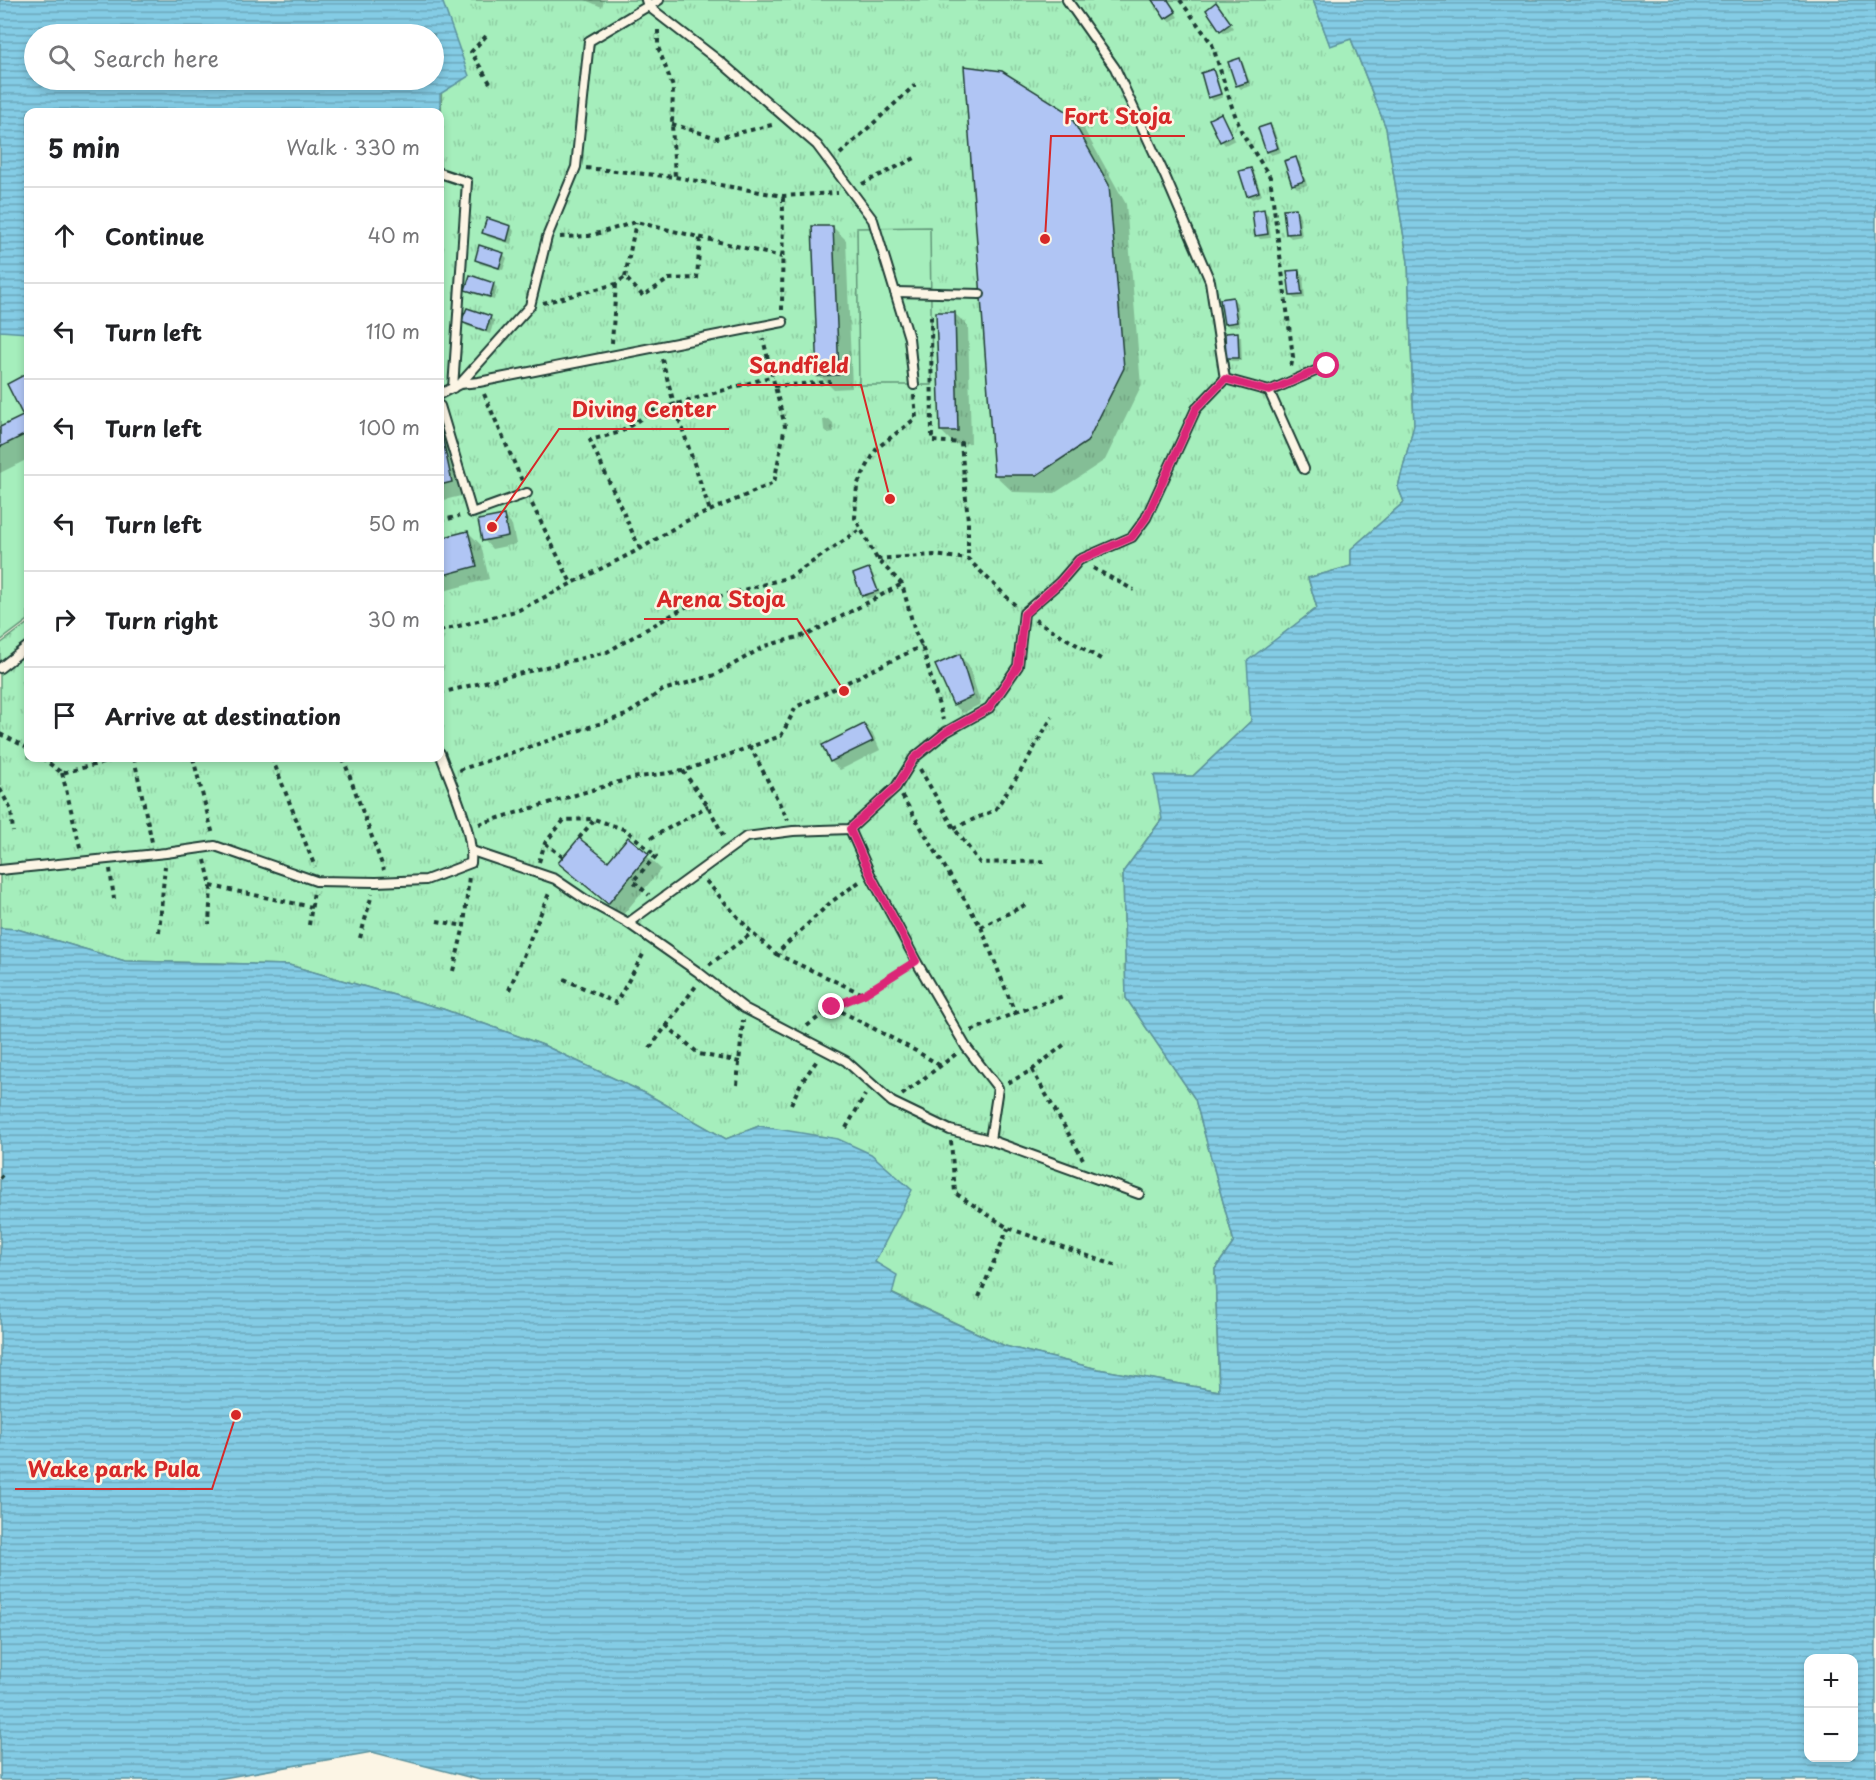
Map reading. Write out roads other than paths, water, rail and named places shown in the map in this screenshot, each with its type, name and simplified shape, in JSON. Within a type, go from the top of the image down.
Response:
[{"type":"lane","points":[[457,386],[530,306],[547,237],[576,167],[589,41],[647,3],[659,0]]},
{"type":"lane","points":[[1067,0],[1115,68],[1210,281],[1225,379]]},
{"type":"lane","points":[[647,3],[657,14],[723,64],[817,145],[873,220],[909,338],[914,385]]},
{"type":"lane","points":[[444,174],[466,182],[457,386]]},
{"type":"lane","points":[[895,292],[980,294]]},
{"type":"lane","points":[[444,392],[457,386],[783,322]]},
{"type":"lane","points":[[1225,379],[1269,391],[1327,366]]},
{"type":"lane","points":[[628,924],[746,837],[793,831],[850,829],[896,787],[914,758],[946,732],[989,708],[1018,666],[1024,614],[1060,582],[1079,560],[1132,537],[1146,518],[1196,409],[1225,379]]},
{"type":"lane","points":[[1269,391],[1304,469]]},
{"type":"lane","points":[[444,419],[472,513],[527,493]]},
{"type":"lane","points":[[0,668],[24,649]]},
{"type":"lane","points":[[0,870],[155,855],[215,846],[318,881],[426,880],[471,863],[472,851],[467,828],[443,762]]},
{"type":"lane","points":[[850,829],[870,874],[916,961],[966,1047],[998,1088],[990,1140]]},
{"type":"lane","points":[[472,851],[555,879],[628,924],[701,974],[744,1008],[846,1061],[892,1102],[950,1130],[990,1140],[1138,1194]]},
{"type":"water","points":[[0,0],[442,0],[469,76],[440,94],[440,108],[24,108],[24,333],[0,331]]},
{"type":"water","points":[[1313,0],[1876,0],[1876,1780],[480,1780],[372,1752],[212,1780],[0,1780],[0,928],[17,929],[125,961],[289,965],[443,1009],[543,1045],[647,1094],[726,1139],[759,1126],[838,1139],[871,1154],[912,1190],[875,1262],[897,1275],[892,1294],[1005,1346],[1098,1369],[1219,1391],[1215,1269],[1234,1242],[1195,1099],[1126,998],[1123,872],[1162,819],[1154,775],[1193,776],[1251,721],[1247,661],[1317,608],[1308,578],[1351,566],[1351,549],[1404,502],[1398,487],[1414,425],[1408,262],[1386,128],[1351,39],[1330,46]]},
{"type":"place","name":"Fort Stoja","points":[[1045,239]]},
{"type":"place","name":"Sandfield","points":[[890,499]]},
{"type":"place","name":"Diving Center","points":[[492,527]]},
{"type":"place","name":"Arena Stoja","points":[[844,691]]},
{"type":"place","name":"Wake park Pula","points":[[236,1415]]}]
